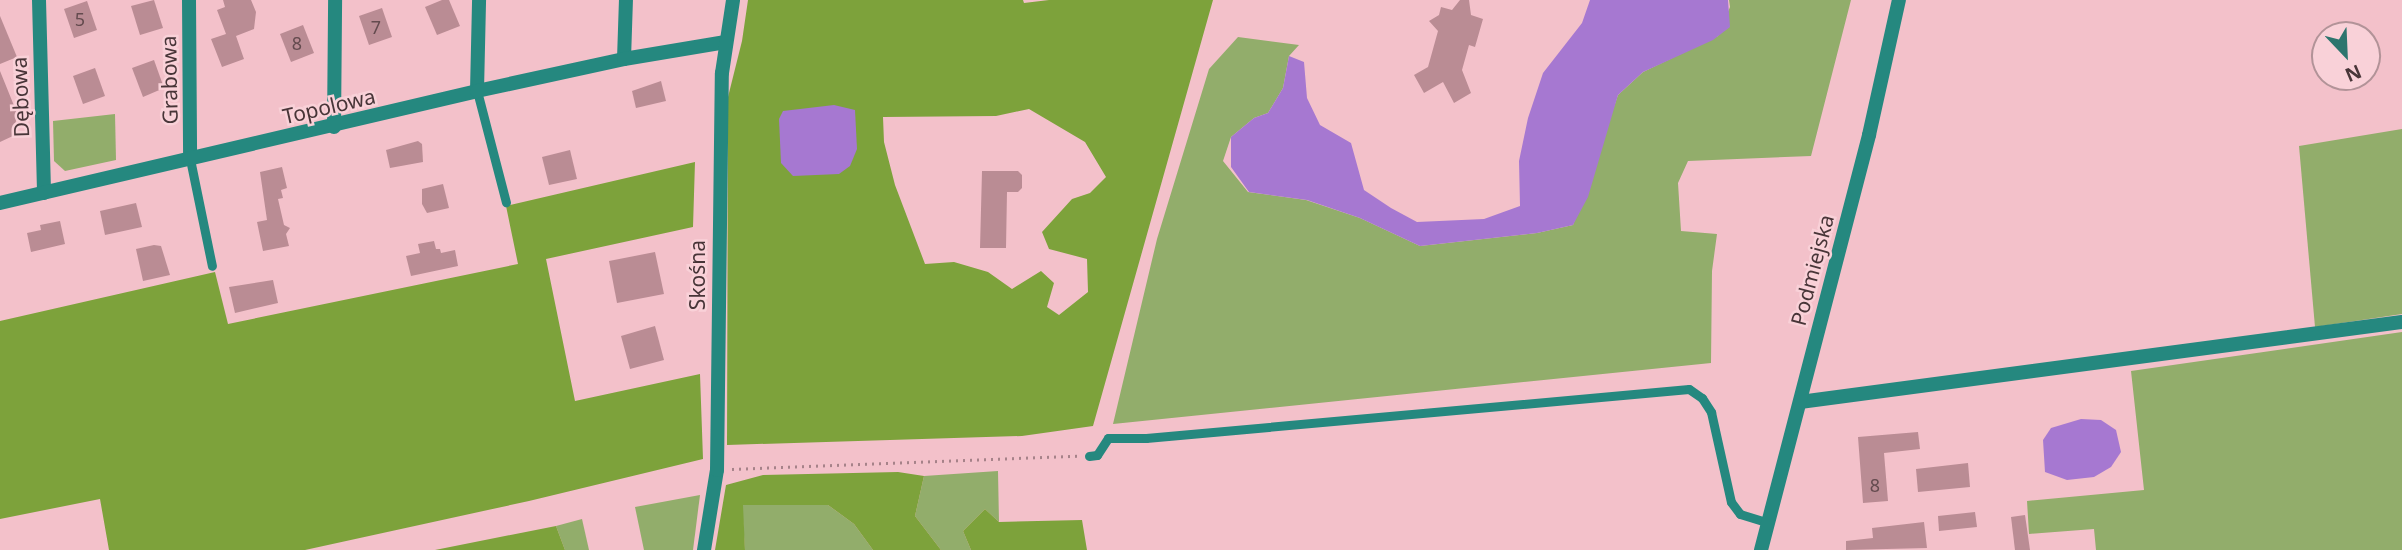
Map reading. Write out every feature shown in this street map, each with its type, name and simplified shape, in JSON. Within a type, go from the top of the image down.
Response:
[{"type":"street","name":"Dębowa","points":[[38,0],[44,193]]},
{"type":"street","name":"Grabowa","points":[[189,0],[191,159]]},
{"type":"street","points":[[334,127],[335,0]]},
{"type":"street","points":[[477,91],[479,0]]},
{"type":"street","points":[[624,59],[626,0]]},
{"type":"street","name":"Skośna","points":[[704,550],[717,470],[722,73],[733,0]]},
{"type":"street","name":"Podmiejska","points":[[1761,550],[1869,135],[1899,0]]},
{"type":"street","name":"Topolowa","points":[[0,203],[334,127],[477,91],[624,59],[726,41]]},
{"type":"street","points":[[1800,402],[2402,322]]},
{"type":"lane","points":[[477,91],[506,202]]},
{"type":"lane","points":[[191,159],[212,266]]},
{"type":"lane","points":[[1088,456],[1097,455],[1108,438],[1146,438],[1689,389],[1702,398],[1711,412],[1731,502],[1740,514],[1767,522]]},
{"type":"path","points":[[717,470],[1088,456]]},
{"type":"green space","points":[[748,0],[1023,0],[1024,3],[1049,0],[1213,0],[1093,426],[1022,436],[727,445],[728,97],[742,41]],"holes":[[[1029,109],[1085,142],[1106,177],[1090,193],[1072,199],[1042,232],[1049,249],[1087,259],[1088,292],[1059,315],[1047,307],[1054,283],[1041,271],[1012,289],[988,272],[954,262],[925,264],[895,185],[884,142],[883,117],[996,116]]]},
{"type":"green space","points":[[1729,0],[1851,0],[1811,156],[1688,161],[1678,183],[1681,231],[1717,234],[1712,271],[1711,363],[1113,424],[1157,239],[1209,69],[1238,37],[1299,45],[1289,56],[1283,88],[1268,113],[1254,118],[1231,137],[1223,161],[1248,192],[1306,200],[1360,218],[1420,246],[1537,233],[1573,225],[1618,95],[1643,72],[1718,36],[1730,7]]},
{"type":"green space","points":[[115,114],[116,160],[65,171],[54,161],[53,121]]},
{"type":"green space","points":[[2402,129],[2402,314],[2315,327],[2299,146]]},
{"type":"green space","points":[[695,162],[693,227],[546,259],[575,401],[700,374],[703,459],[529,501],[305,550],[109,550],[100,499],[0,519],[0,321],[215,272],[228,324],[518,264],[506,206]]},
{"type":"green space","points":[[2402,332],[2402,550],[2096,550],[2094,529],[2029,534],[2027,501],[2144,490],[2131,371]]},
{"type":"green space","points":[[998,471],[999,522],[985,509],[963,531],[971,550],[941,550],[915,516],[924,476]]},
{"type":"green space","points":[[898,472],[924,476],[915,516],[941,550],[873,550],[854,524],[828,505],[743,505],[745,550],[715,550],[726,485],[763,475]]},
{"type":"green space","points":[[700,495],[693,550],[644,550],[635,507]]},
{"type":"green space","points":[[742,505],[828,505],[854,524],[873,550],[745,550]]},
{"type":"green space","points":[[985,509],[999,522],[1082,520],[1087,550],[971,550],[963,531]]},
{"type":"green space","points":[[582,519],[589,550],[565,550],[556,526]]},
{"type":"green space","points":[[556,526],[565,550],[435,550]]},
{"type":"shaded area","points":[[1590,0],[1728,0],[1730,27],[1713,40],[1643,72],[1618,95],[1588,197],[1573,225],[1537,233],[1420,246],[1360,218],[1307,200],[1249,192],[1231,167],[1231,137],[1254,118],[1268,113],[1283,88],[1289,56],[1304,62],[1307,98],[1320,125],[1351,143],[1364,190],[1391,208],[1417,222],[1484,219],[1520,206],[1519,161],[1528,118],[1543,73],[1582,23]]},
{"type":"shaded area","points":[[834,105],[855,110],[857,149],[850,166],[839,174],[793,176],[781,163],[779,119],[783,111]]},
{"type":"shaded area","points":[[2081,419],[2101,420],[2116,430],[2121,452],[2111,467],[2094,477],[2067,480],[2045,472],[2043,440],[2051,428]]},
{"type":"building","points":[[154,0],[163,28],[140,35],[131,6]]},
{"type":"building","points":[[223,0],[251,0],[256,12],[254,29],[236,36],[244,59],[222,67],[211,39],[226,34],[217,10],[225,7]]},
{"type":"building","points":[[449,0],[460,26],[437,35],[425,7]]},
{"type":"building","points":[[1460,0],[1469,0],[1471,15],[1483,19],[1475,47],[1469,45],[1462,70],[1471,93],[1454,103],[1443,82],[1424,93],[1414,75],[1428,67],[1438,31],[1429,21],[1439,15],[1441,7],[1452,10]]},
{"type":"building","points":[[87,1],[97,30],[74,38],[64,9]]},
{"type":"building","points":[[382,8],[392,37],[369,45],[359,16]]},
{"type":"building","points":[[0,16],[17,57],[0,64]]},
{"type":"building","points":[[303,25],[314,53],[291,62],[280,34]]},
{"type":"building","points":[[154,60],[164,88],[143,97],[132,68]]},
{"type":"building","points":[[95,68],[105,96],[83,104],[73,76]]},
{"type":"building","points":[[0,71],[19,118],[16,119],[15,135],[0,142]]},
{"type":"building","points":[[661,81],[666,101],[636,108],[632,91]]},
{"type":"building","points":[[418,141],[422,144],[423,162],[390,168],[386,150]]},
{"type":"building","points":[[570,150],[577,179],[549,185],[542,157]]},
{"type":"building","points":[[282,167],[287,188],[281,190],[283,198],[278,199],[284,225],[290,228],[286,234],[289,246],[263,251],[257,222],[267,220],[260,172]]},
{"type":"building","points":[[982,171],[1018,171],[1022,175],[1022,188],[1018,192],[1007,192],[1006,248],[980,248]]},
{"type":"building","points":[[443,184],[449,208],[427,213],[422,204],[422,189]]},
{"type":"building","points":[[136,203],[142,227],[105,235],[100,211]]},
{"type":"building","points":[[60,221],[65,244],[31,252],[27,233],[41,230],[40,225]]},
{"type":"building","points":[[434,241],[436,249],[440,249],[441,253],[455,250],[458,266],[411,276],[406,256],[420,253],[418,244]]},
{"type":"building","points":[[161,246],[170,275],[143,281],[136,249]]},
{"type":"building","points":[[655,252],[664,294],[617,303],[609,261]]},
{"type":"building","points":[[273,280],[278,303],[235,313],[229,287]]},
{"type":"building","points":[[655,326],[664,360],[630,369],[621,336]]},
{"type":"building","points":[[1918,432],[1920,449],[1884,453],[1888,501],[1863,503],[1858,437]]},
{"type":"building","points":[[1968,463],[1970,487],[1918,492],[1916,469]]},
{"type":"building","points":[[1975,512],[1977,527],[1939,531],[1938,516]]},
{"type":"building","points":[[2025,515],[2030,550],[2015,550],[2011,517]]},
{"type":"building","points":[[1924,522],[1927,548],[1846,550],[1846,541],[1873,538],[1872,528]]}]
